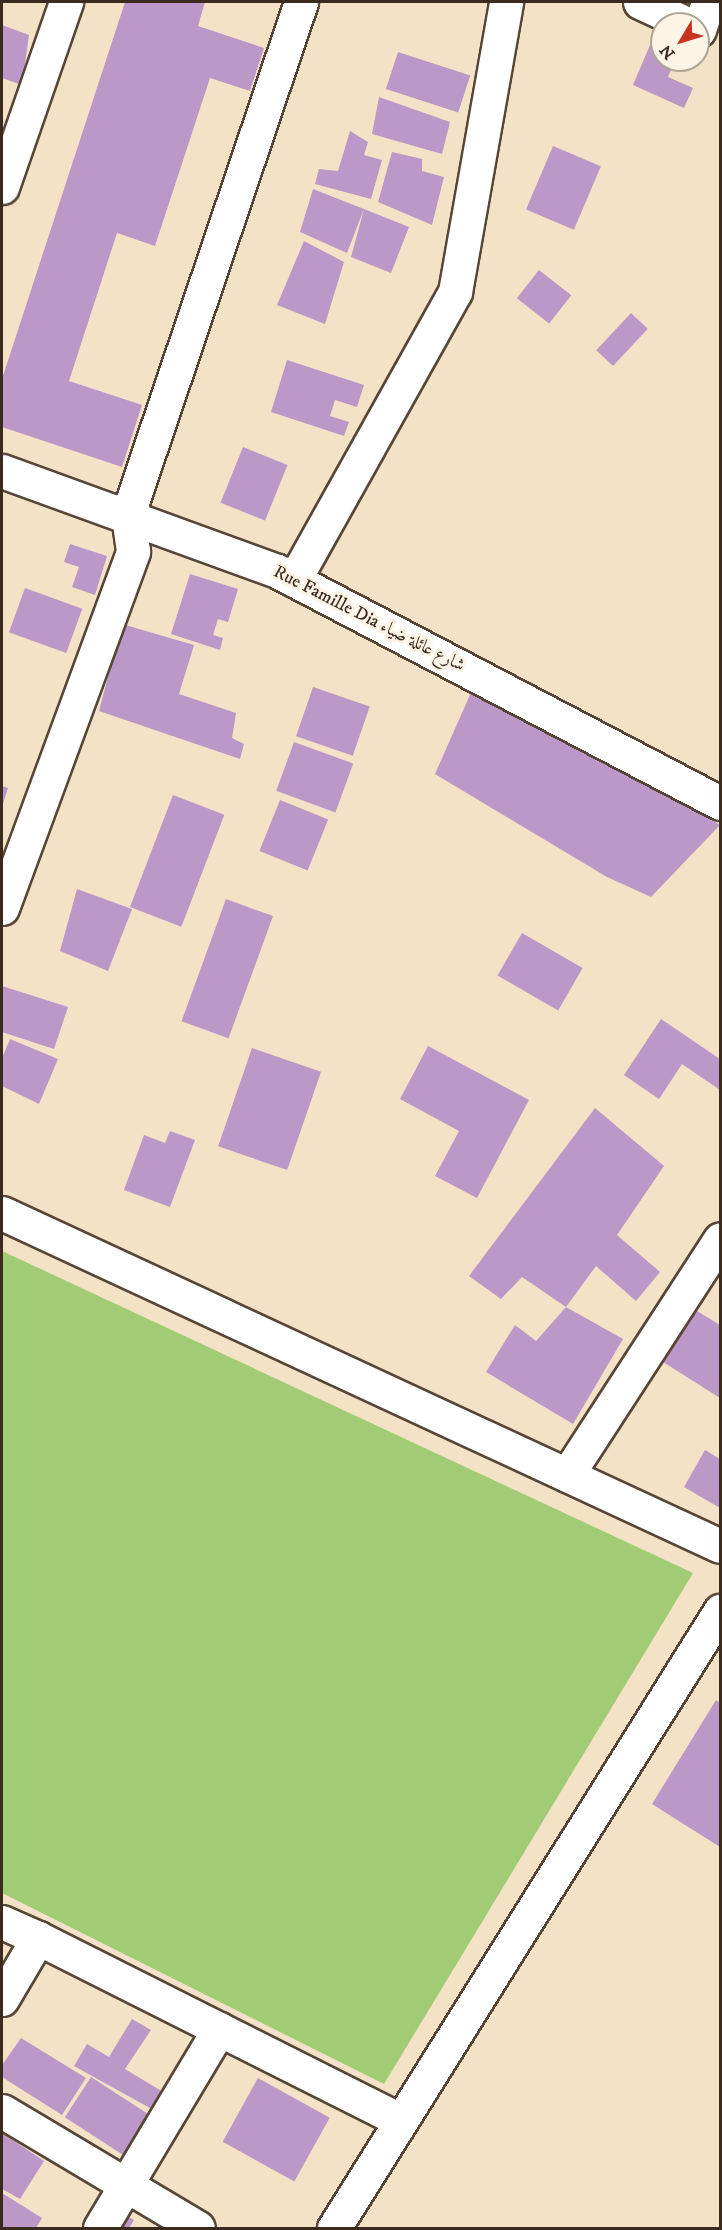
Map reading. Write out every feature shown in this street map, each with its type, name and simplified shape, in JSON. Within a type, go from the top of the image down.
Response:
[{"type":"street","points":[[2,188],[66,2]]},
{"type":"street","points":[[2,908],[133,551],[128,514],[301,2]]},
{"type":"street","points":[[294,580],[456,292],[506,2]]},
{"type":"street","points":[[640,2],[661,12]]},
{"type":"street","name":"Rue Famille Dia شارع عائلة ضياء","points":[[2,471],[128,514],[294,580],[720,803]]},
{"type":"street","points":[[2,1213],[720,1546]]},
{"type":"street","points":[[567,1475],[720,1239]]},
{"type":"street","points":[[334,2229],[720,1611]]},
{"type":"street","points":[[2,1922],[400,2121]]},
{"type":"street","points":[[2,2000],[38,1938]]},
{"type":"street","points":[[100,2229],[219,2029]]},
{"type":"street","points":[[2,2111],[198,2229]]},
{"type":"green space","points":[[2,1251],[693,1573],[384,2084],[2,1893]]},
{"type":"building","points":[[125,2],[205,2],[198,26],[264,48],[250,91],[210,78],[155,246],[117,233],[69,381],[142,405],[122,467],[2,427],[2,379]]},
{"type":"building","points":[[2,25],[29,35],[22,85],[2,78]]},
{"type":"building","points":[[650,45],[650,72],[670,72],[668,77],[693,88],[684,108],[633,85]]},
{"type":"building","points":[[398,52],[470,75],[458,113],[386,89]]},
{"type":"building","points":[[379,97],[450,122],[442,154],[372,134]]},
{"type":"building","points":[[350,131],[368,142],[364,155],[382,160],[371,199],[315,184],[319,169],[338,171]]},
{"type":"building","points":[[553,146],[601,166],[574,230],[526,210]]},
{"type":"building","points":[[392,152],[422,159],[422,171],[444,177],[432,225],[378,202]]},
{"type":"building","points":[[313,189],[364,209],[347,253],[300,232]]},
{"type":"building","points":[[364,209],[409,227],[391,273],[351,257]]},
{"type":"building","points":[[304,241],[344,262],[325,324],[277,305]]},
{"type":"building","points":[[539,270],[571,295],[549,324],[517,298]]},
{"type":"building","points":[[631,313],[648,329],[613,366],[596,350]]},
{"type":"building","points":[[287,360],[364,385],[357,407],[335,400],[330,416],[349,422],[344,436],[271,412]]},
{"type":"building","points":[[243,447],[288,465],[265,521],[221,503]]},
{"type":"building","points":[[70,544],[107,556],[95,595],[72,587],[79,567],[64,562]]},
{"type":"building","points":[[190,574],[238,589],[228,622],[218,619],[213,635],[223,638],[220,650],[171,634]]},
{"type":"building","points":[[25,588],[82,609],[66,653],[9,632]]},
{"type":"building","points":[[122,624],[194,645],[179,694],[236,713],[232,738],[244,744],[240,759],[99,711]]},
{"type":"building","points":[[313,687],[370,707],[353,756],[296,736]]},
{"type":"building","points":[[473,688],[720,825],[651,897],[607,877],[435,774]]},
{"type":"building","points":[[294,742],[353,764],[335,812],[276,791]]},
{"type":"building","points":[[2,786],[8,788],[2,807]]},
{"type":"building","points":[[173,795],[224,815],[181,927],[130,907]]},
{"type":"building","points":[[280,800],[328,819],[308,870],[259,851]]},
{"type":"building","points":[[77,889],[132,909],[108,971],[60,951]]},
{"type":"building","points":[[226,899],[273,916],[229,1038],[182,1021]]},
{"type":"building","points":[[522,933],[583,968],[558,1010],[497,975]]},
{"type":"building","points":[[2,986],[68,1007],[54,1049],[2,1032]]},
{"type":"building","points":[[661,1019],[720,1059],[720,1090],[682,1064],[659,1099],[624,1075]]},
{"type":"building","points":[[10,1039],[58,1059],[39,1104],[2,1086],[2,1058]]},
{"type":"building","points":[[428,1046],[529,1100],[477,1198],[435,1176],[459,1131],[400,1099]]},
{"type":"building","points":[[252,1048],[321,1072],[287,1170],[218,1146]]},
{"type":"building","points":[[595,1108],[664,1166],[617,1235],[660,1272],[636,1301],[596,1266],[566,1307],[522,1277],[501,1299],[469,1276]]},
{"type":"building","points":[[170,1131],[195,1140],[170,1207],[124,1190],[144,1135],[165,1143]]},
{"type":"building","points":[[566,1307],[623,1339],[573,1424],[486,1372],[515,1325],[536,1341]]},
{"type":"building","points":[[692,1308],[720,1325],[720,1398],[660,1360]]},
{"type":"building","points":[[705,1450],[720,1459],[720,1508],[684,1487]]},
{"type":"building","points":[[716,1700],[720,1703],[720,1847],[652,1804]]},
{"type":"building","points":[[132,2019],[151,2030],[125,2069],[168,2095],[157,2112],[74,2066],[87,2044],[109,2057]]},
{"type":"building","points":[[21,2038],[86,2078],[62,2115],[2,2077],[2,2065]]},
{"type":"building","points":[[91,2077],[154,2118],[128,2158],[65,2117]]},
{"type":"building","points":[[258,2078],[330,2118],[294,2182],[223,2142]]},
{"type":"building","points":[[2,2133],[44,2161],[20,2199],[2,2189]]},
{"type":"building","points":[[2,2193],[42,2218],[36,2228],[2,2228]]},
{"type":"building","points":[[118,2211],[134,2220],[129,2228],[109,2228]]}]
